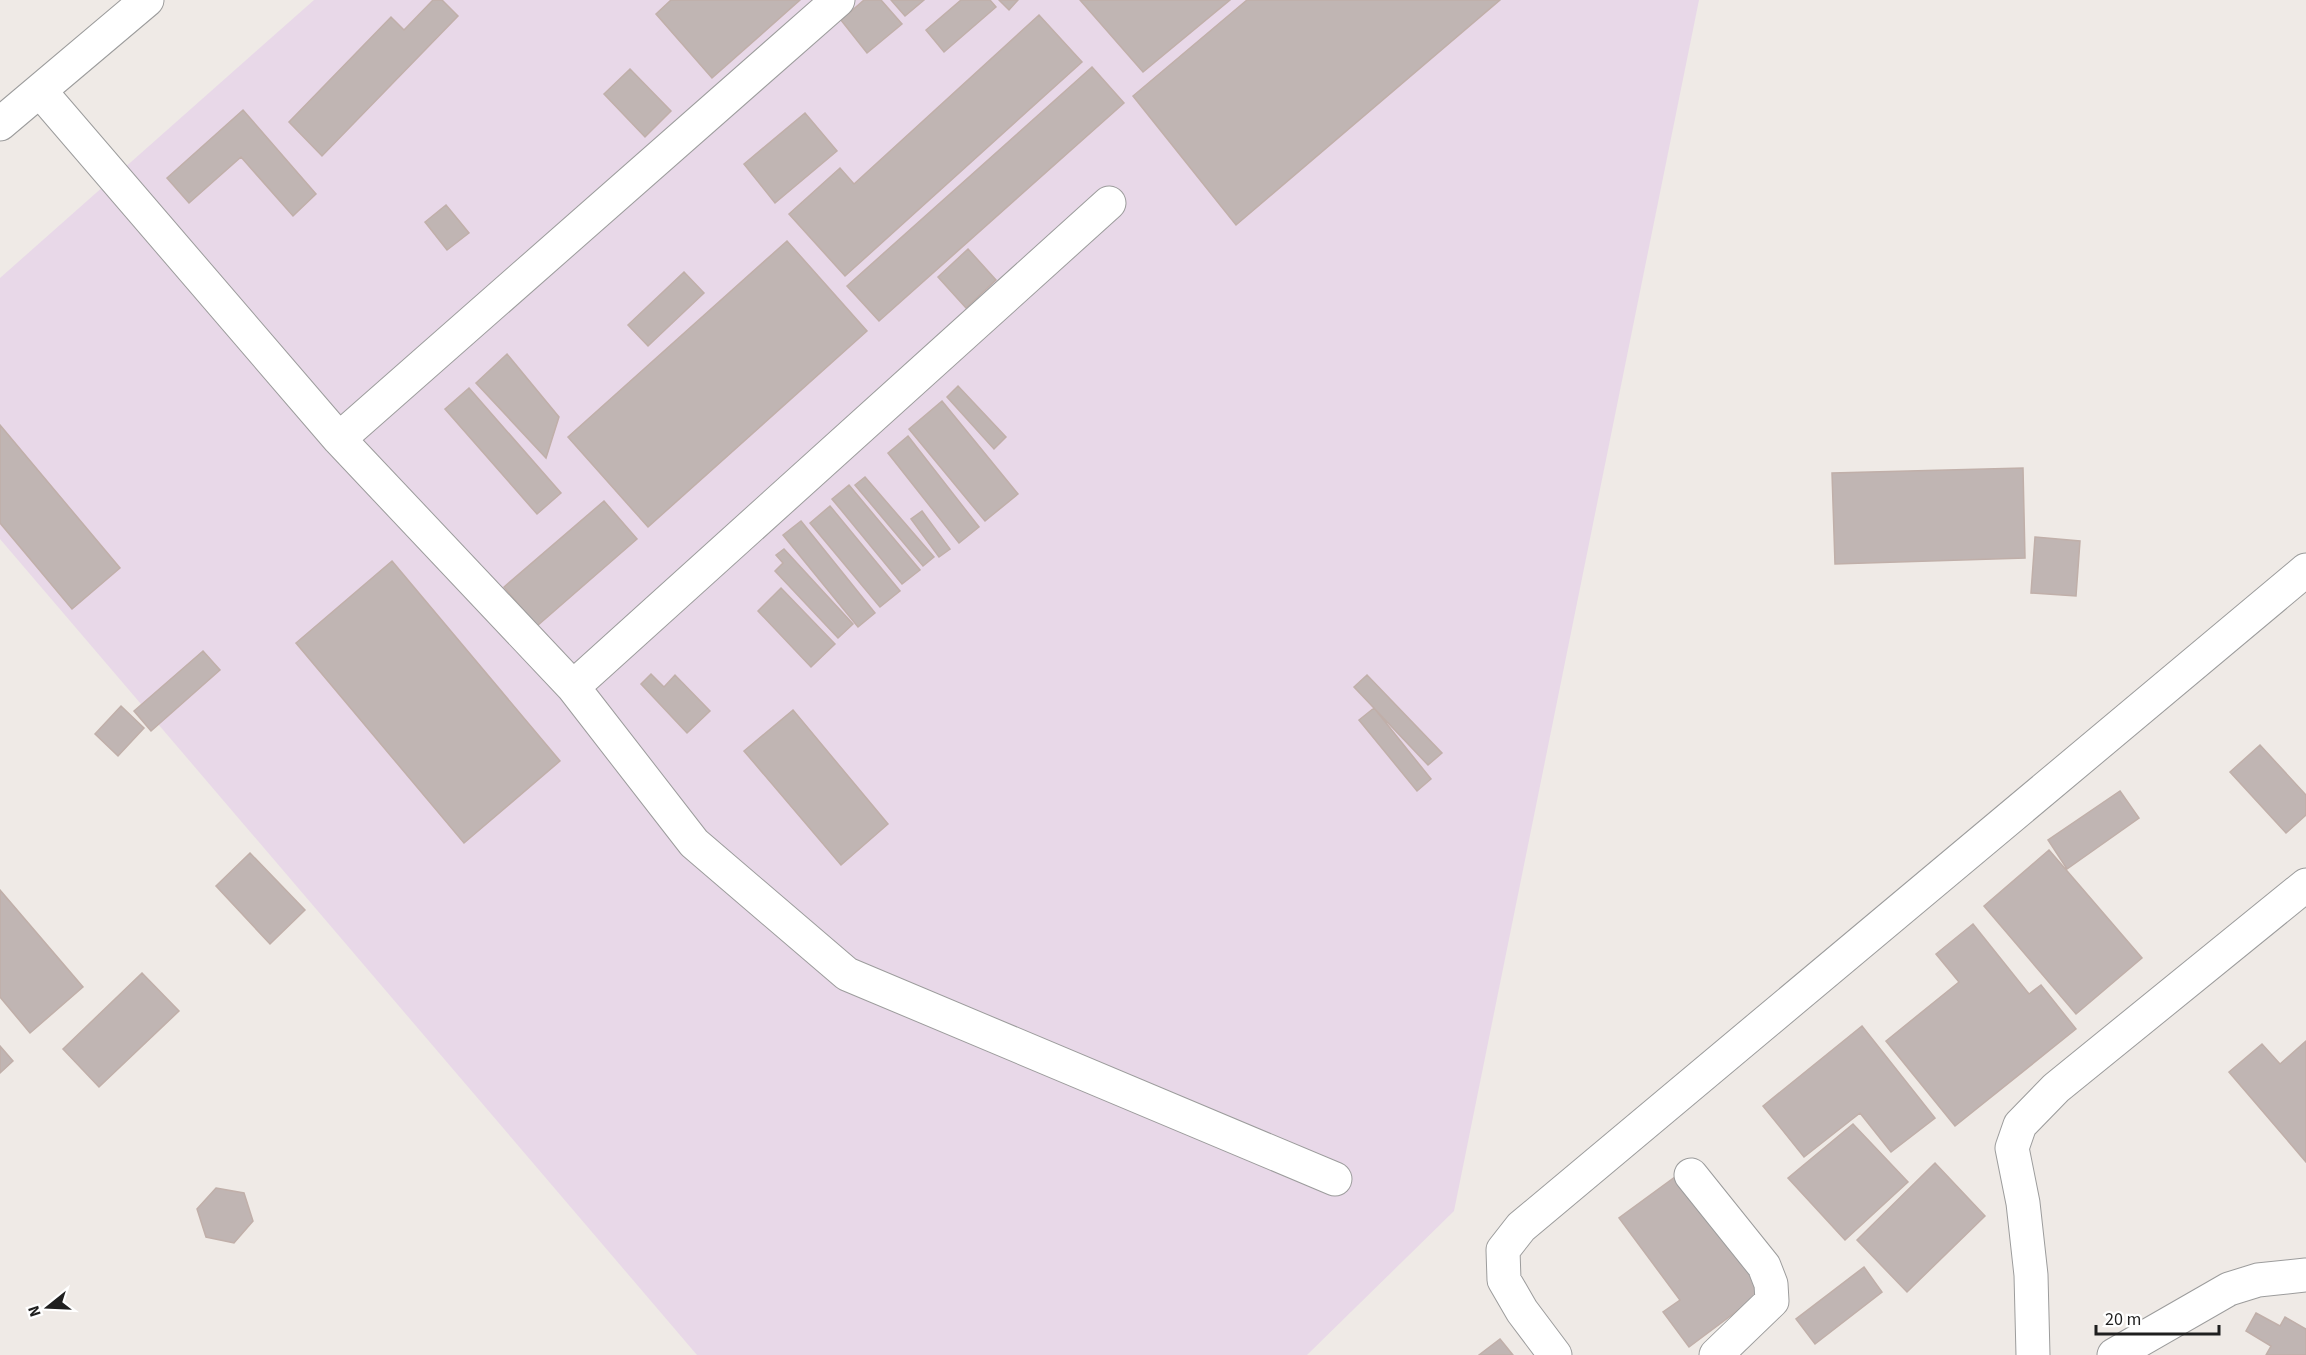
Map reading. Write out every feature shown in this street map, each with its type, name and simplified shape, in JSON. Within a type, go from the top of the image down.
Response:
[{"type":"street","points":[[0,124],[147,0]]},
{"type":"street","points":[[339,439],[838,0]]},
{"type":"street","points":[[40,91],[339,439],[573,687],[694,843],[847,974],[1335,1179]]},
{"type":"street","points":[[573,687],[1109,203]]},
{"type":"street","points":[[1555,1355],[1522,1311],[1504,1280],[1503,1250],[1521,1227],[2306,570]]},
{"type":"street","points":[[2033,1355],[2031,1275],[2023,1203],[2012,1148],[2020,1125],[2056,1088],[2306,885]]},
{"type":"street","points":[[1691,1175],[1764,1266],[1771,1284],[1772,1301],[1716,1355]]},
{"type":"street","points":[[2114,1355],[2229,1289],[2258,1280],[2306,1275]]},
{"type":"shaded area","points":[[314,0],[1699,0],[1454,1211],[1307,1355],[697,1355],[0,539],[0,278]]},
{"type":"building","points":[[433,0],[442,0],[458,16],[322,156],[289,122],[391,17],[404,30]]},
{"type":"building","points":[[671,0],[800,0],[712,78],[656,14]]},
{"type":"building","points":[[864,0],[881,0],[902,24],[867,53],[841,20]]},
{"type":"building","points":[[891,0],[924,0],[905,16]]},
{"type":"building","points":[[961,0],[990,0],[996,7],[944,52],[926,30]]},
{"type":"building","points":[[999,0],[1018,0],[1009,10]]},
{"type":"building","points":[[1080,0],[1230,0],[1143,72]]},
{"type":"building","points":[[1247,0],[1500,0],[1236,225],[1133,96]]},
{"type":"building","points":[[1039,15],[1082,62],[845,276],[789,214],[840,168],[854,184]]},
{"type":"building","points":[[1092,67],[1124,103],[879,321],[847,286]]},
{"type":"building","points":[[630,69],[671,111],[645,137],[604,94]]},
{"type":"building","points":[[243,110],[316,194],[293,216],[241,157],[189,203],[167,178]]},
{"type":"building","points":[[805,113],[837,151],[775,203],[744,164]]},
{"type":"building","points":[[446,205],[469,233],[447,250],[425,222]]},
{"type":"building","points":[[787,241],[867,331],[648,527],[568,437]]},
{"type":"building","points":[[968,249],[996,280],[966,308],[938,277]]},
{"type":"building","points":[[684,272],[704,293],[648,346],[628,325]]},
{"type":"building","points":[[507,354],[559,417],[546,458],[476,383]]},
{"type":"building","points":[[958,386],[1006,437],[994,449],[947,397]]},
{"type":"building","points":[[469,388],[561,493],[537,514],[445,409]]},
{"type":"building","points":[[942,401],[1018,494],[985,521],[909,429]]},
{"type":"building","points":[[0,425],[120,568],[72,609],[0,523]]},
{"type":"building","points":[[908,436],[979,527],[959,543],[888,453]]},
{"type":"building","points":[[2023,468],[2025,558],[1835,564],[1832,473]]},
{"type":"building","points":[[865,477],[934,557],[923,566],[855,485]]},
{"type":"building","points":[[849,485],[920,570],[902,584],[832,499]]},
{"type":"building","points":[[604,501],[637,539],[537,626],[504,587]]},
{"type":"building","points":[[830,506],[900,591],[880,607],[810,523]]},
{"type":"building","points":[[922,511],[950,549],[939,557],[911,519]]},
{"type":"building","points":[[801,521],[875,613],[858,627],[783,535]]},
{"type":"building","points":[[2035,537],[2080,541],[2076,596],[2031,593]]},
{"type":"building","points":[[784,549],[853,624],[838,638],[775,571],[783,563],[776,555]]},
{"type":"building","points":[[392,561],[560,761],[464,843],[296,643]]},
{"type":"building","points":[[781,588],[835,644],[811,667],[758,611]]},
{"type":"building","points":[[203,651],[220,670],[151,731],[134,711]]},
{"type":"building","points":[[651,674],[664,687],[675,675],[710,711],[687,733],[641,684]]},
{"type":"building","points":[[1367,675],[1442,753],[1428,765],[1354,687]]},
{"type":"building","points":[[121,706],[144,728],[118,756],[95,734]]},
{"type":"building","points":[[1374,708],[1431,779],[1417,791],[1359,720]]},
{"type":"building","points":[[793,710],[888,824],[841,865],[744,751]]},
{"type":"building","points":[[2260,745],[2306,795],[2306,815],[2286,833],[2230,772]]},
{"type":"building","points":[[2120,791],[2139,818],[2067,869],[2048,840]]},
{"type":"building","points":[[2049,850],[2142,958],[2076,1014],[1984,906]]},
{"type":"building","points":[[250,853],[305,910],[270,944],[216,886]]},
{"type":"building","points":[[0,890],[83,987],[30,1033],[0,997]]},
{"type":"building","points":[[1973,924],[2029,994],[2041,985],[2076,1029],[1955,1126],[1886,1041],[1959,982],[1936,954]]},
{"type":"building","points":[[142,973],[179,1011],[99,1087],[63,1049]]},
{"type":"building","points":[[1862,1026],[1935,1118],[1891,1152],[1860,1113],[1804,1157],[1763,1106]]},
{"type":"building","points":[[2306,1041],[2306,1162],[2229,1072],[2262,1044],[2280,1064]]},
{"type":"building","points":[[0,1046],[13,1061],[0,1073]]},
{"type":"building","points":[[1853,1124],[1908,1182],[1845,1240],[1788,1178]]},
{"type":"building","points":[[1935,1163],[1985,1216],[1907,1292],[1857,1240]]},
{"type":"building","points":[[1679,1174],[1765,1290],[1689,1347],[1663,1312],[1680,1300],[1619,1218]]},
{"type":"building","points":[[216,1188],[244,1193],[253,1221],[234,1243],[206,1237],[197,1209]]},
{"type":"building","points":[[1864,1267],[1882,1292],[1815,1344],[1796,1319]]},
{"type":"building","points":[[2256,1313],[2280,1326],[2285,1317],[2306,1329],[2306,1355],[2266,1355],[2271,1346],[2246,1331]]},
{"type":"building","points":[[1500,1339],[1513,1355],[1479,1355]]}]
